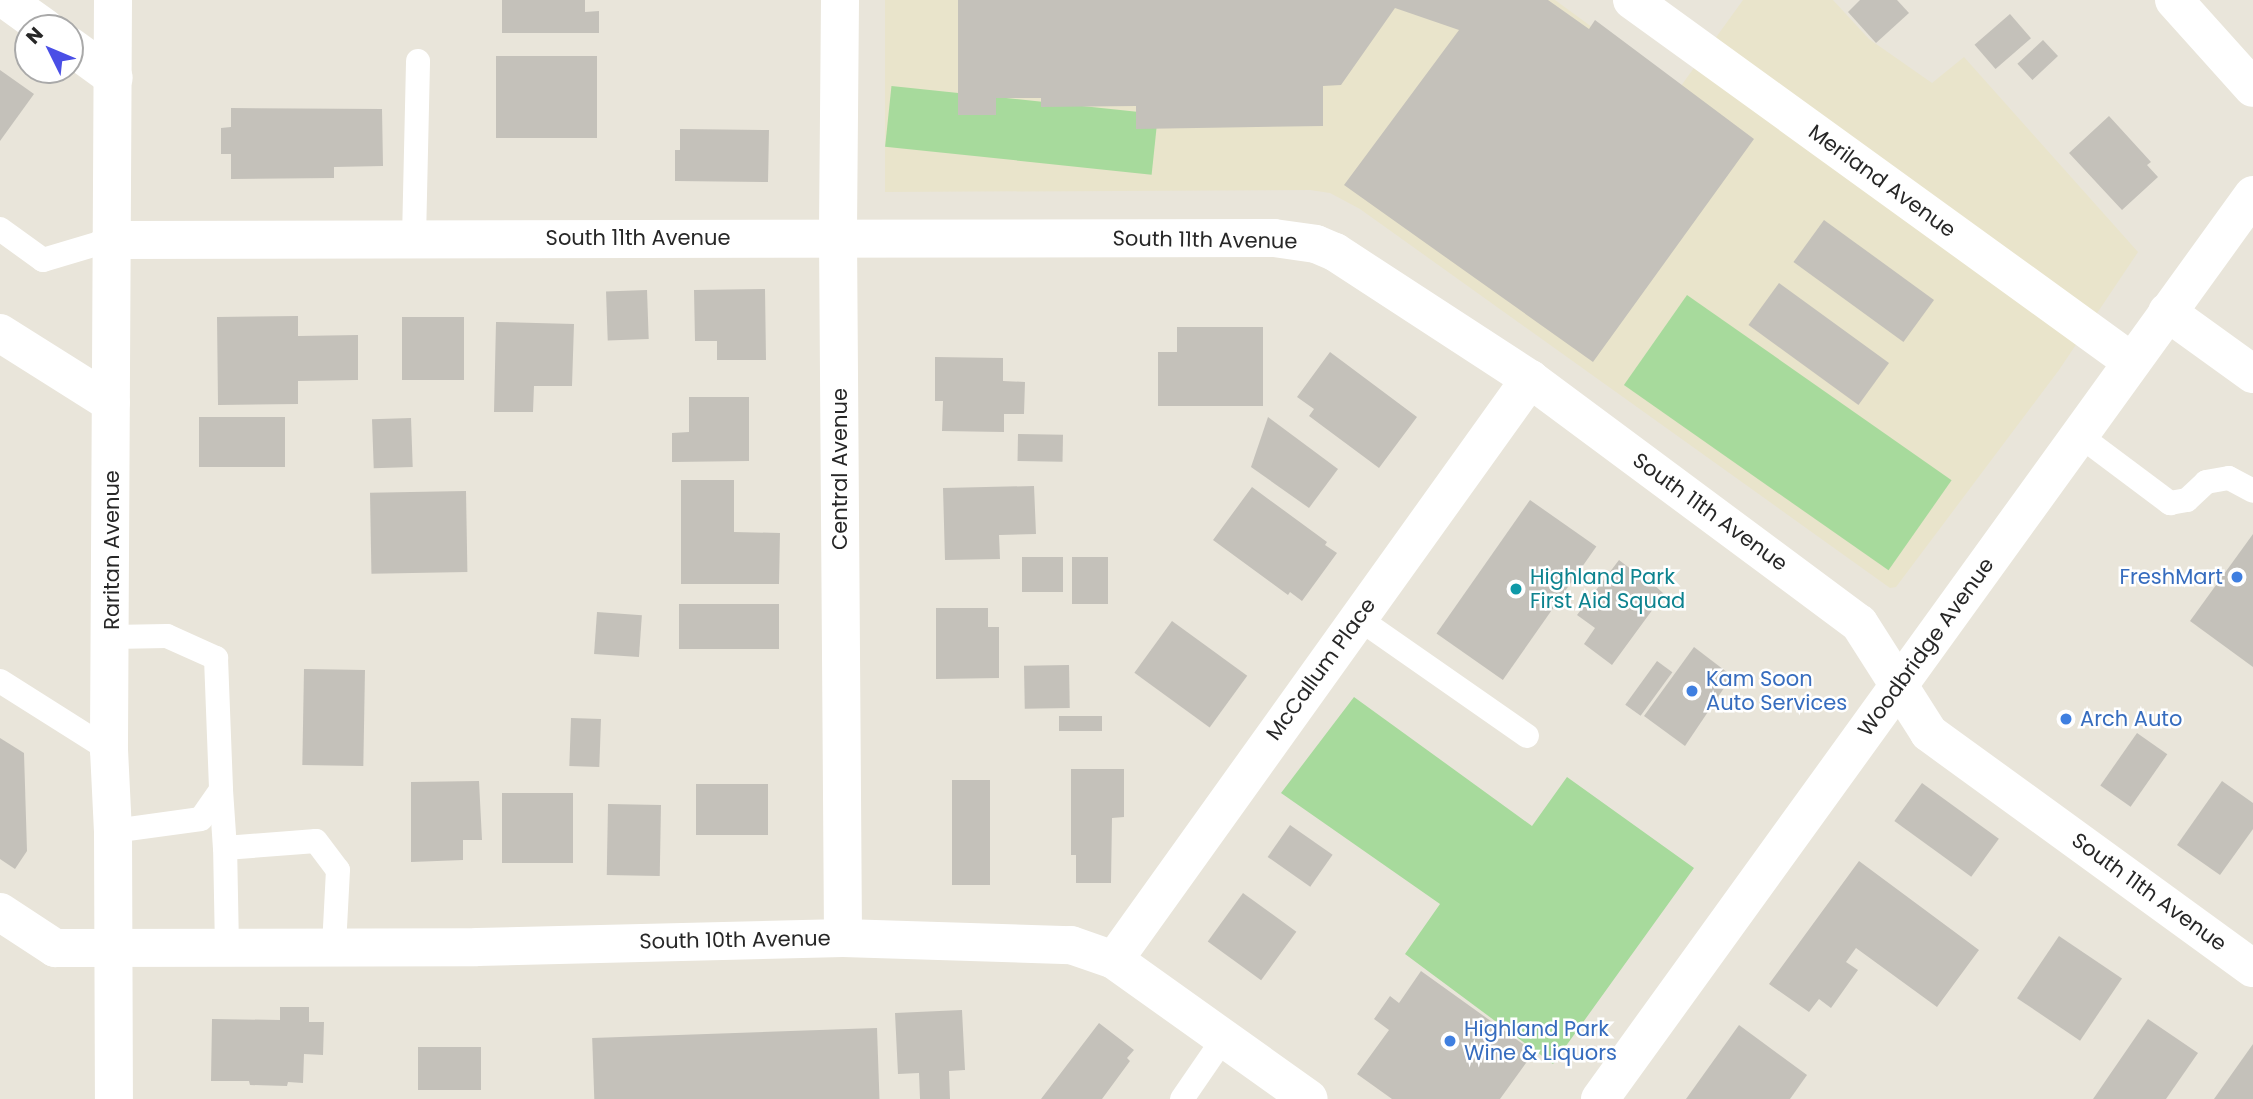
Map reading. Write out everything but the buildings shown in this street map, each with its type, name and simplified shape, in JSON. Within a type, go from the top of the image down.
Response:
[{"type":"street","points":[[6,0],[26,14]]},
{"type":"street","name":"Raritan Avenue","points":[[113,0],[110,240],[112,637],[109,750],[113,831],[114,1099]]},
{"type":"street","name":"Central Avenue","points":[[840,0],[838,236],[843,938]]},
{"type":"street","name":"Meriland Avenue","points":[[1632,0],[2132,362]]},
{"type":"street","points":[[2174,0],[2253,88]]},
{"type":"street","points":[[84,56],[114,78]]},
{"type":"street","name":"Woodbridge Avenue","points":[[1603,1098],[2253,195]]},
{"type":"street","name":"South 11th Avenue","points":[[110,240],[838,236],[1295,239],[1335,252],[1530,379],[1859,622],[1929,733],[2253,968]]},
{"type":"street","points":[[2167,313],[2253,374]]},
{"type":"street","points":[[0,333],[111,403]]},
{"type":"street","name":"McCallum Place","points":[[1114,960],[1530,379]]},
{"type":"street","name":"South 10th Avenue","points":[[0,912],[55,948],[334,947],[843,938],[1070,945],[1114,960],[1309,1099]]},
{"type":"lane","points":[[414,239],[418,61]]},
{"type":"lane","points":[[0,229],[43,260],[110,240]]},
{"type":"lane","points":[[2079,435],[2170,503],[2187,500],[2206,482],[2229,478],[2253,491]]},
{"type":"lane","points":[[1358,618],[1527,736]]},
{"type":"lane","points":[[112,637],[167,636],[216,658],[227,948]]},
{"type":"lane","points":[[0,681],[109,750]]},
{"type":"lane","points":[[113,831],[201,819],[221,790]]},
{"type":"lane","points":[[225,848],[316,841],[338,870],[334,947]]},
{"type":"lane","points":[[1182,1099],[1224,1038]]},
{"type":"shaded area","points":[[885,0],[1555,0],[1678,90],[1743,0],[1833,0],[1869,39],[1932,83],[1964,57],[2138,252],[2059,370],[1896,587],[1890,588],[1360,209],[1330,193],[1310,190],[885,192]]},
{"type":"green space","points":[[891,86],[1158,114],[1152,175],[885,147]]},
{"type":"green space","points":[[1687,295],[1952,480],[1888,570],[1624,385]]},
{"type":"green space","points":[[1354,697],[1532,826],[1567,777],[1694,868],[1553,1064],[1405,954],[1440,904],[1281,793]]},
{"type":"place","name":"FreshMart","points":[[2237,577]]},
{"type":"place","name":"Highland Park First Aid Squad","points":[[1516,589]]},
{"type":"place","name":"Kam Soon Auto Services","points":[[1692,691]]},
{"type":"place","name":"Arch Auto","points":[[2066,719]]},
{"type":"place","name":"Highland Park Wine & Liquors","points":[[1450,1041]]}]
